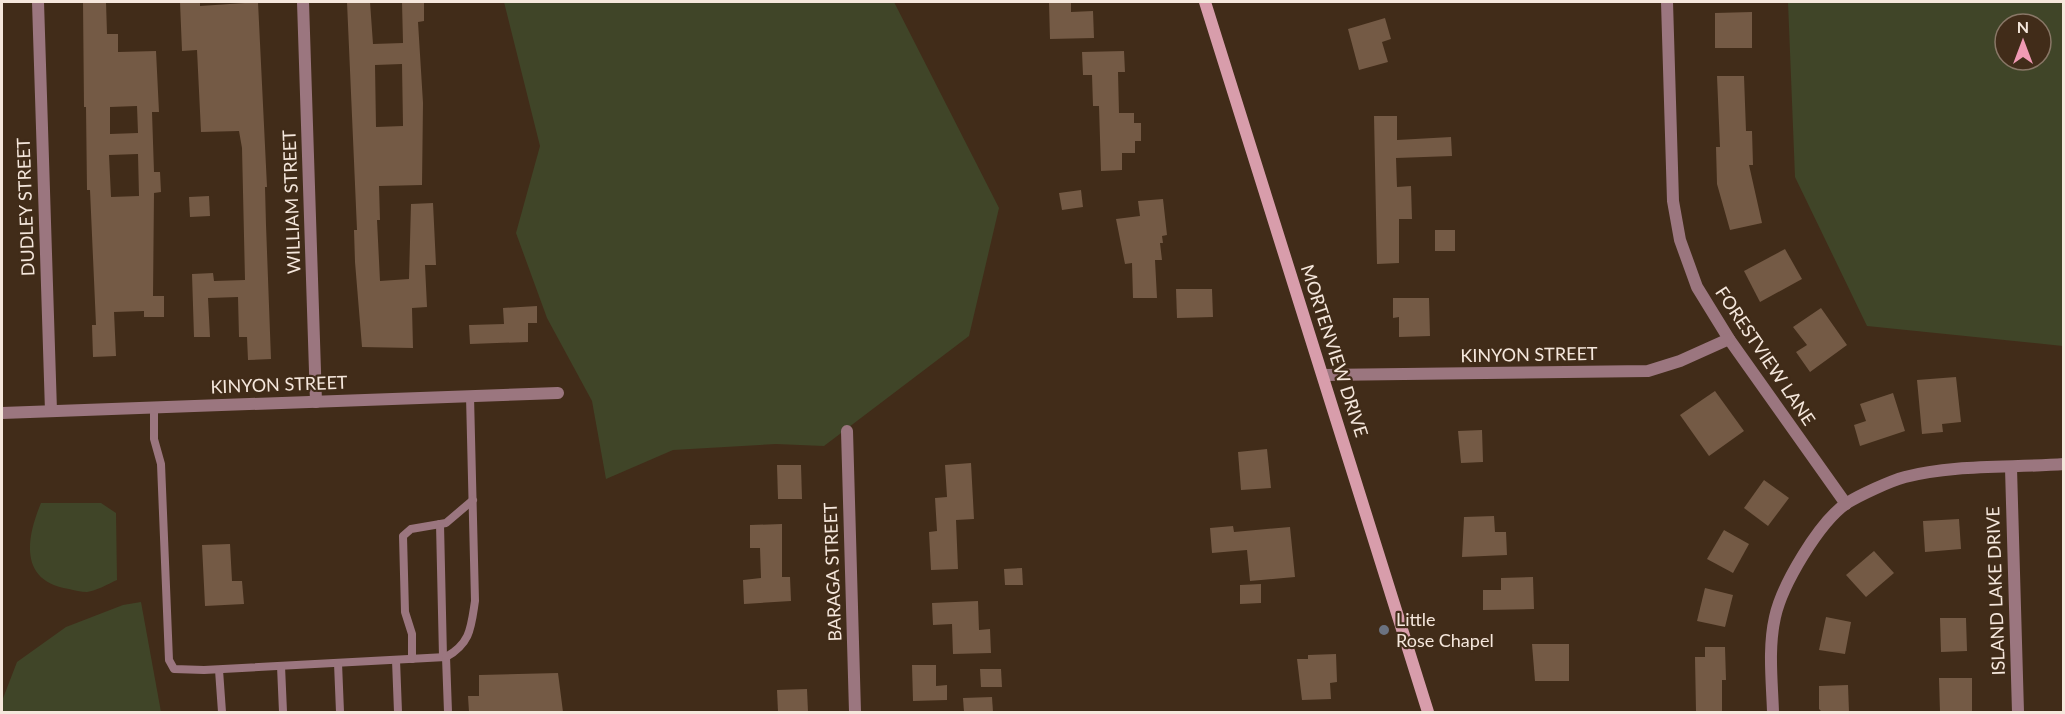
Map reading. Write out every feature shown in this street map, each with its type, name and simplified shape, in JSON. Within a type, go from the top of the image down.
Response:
[{"type":"street","name":"DUDLEY STREET","points":[[38,2],[51,411]]},
{"type":"street","name":"WILLIAM STREET","points":[[303,2],[316,402]]},
{"type":"street","name":"MORTENVIEW DRIVE","points":[[1205,2],[1428,712]]},
{"type":"street","name":"FORESTVIEW LANE","points":[[1667,2],[1673,201],[1680,240],[1697,286],[1729,339],[1846,504]]},
{"type":"street","name":"KINYON STREET","points":[[1323,375],[1648,371],[1680,361],[1729,339]]},
{"type":"street","name":"KINYON STREET","points":[[2,413],[558,393]]},
{"type":"street","name":"BARAGA STREET","points":[[847,431],[855,712]]},
{"type":"street","points":[[1773,712],[1772,645],[1780,600],[1795,566],[1820,532],[1846,504],[1904,477],[1952,470],[2064,464]]},
{"type":"street","name":"ISLAND LAKE DRIVE","points":[[2011,468],[2018,712]]},
{"type":"lane","points":[[154,408],[154,439],[161,464],[169,660],[174,669],[219,670],[445,657],[460,649],[470,630],[475,601],[470,396]]},
{"type":"lane","points":[[412,659],[412,634],[405,612],[403,536],[411,529],[446,523],[473,500]]},
{"type":"lane","points":[[441,524],[448,712]]},
{"type":"lane","points":[[396,660],[398,712]]},
{"type":"lane","points":[[338,663],[340,712]]},
{"type":"lane","points":[[282,666],[283,712]]},
{"type":"lane","points":[[219,670],[222,712]]},
{"type":"green space","points":[[504,2],[894,2],[999,208],[969,336],[824,446],[776,444],[673,450],[606,479],[592,401],[547,318],[516,233],[540,146]]},
{"type":"green space","points":[[1788,2],[2063,2],[2063,346],[1867,326],[1795,177]]},
{"type":"green space","points":[[41,503],[101,503],[116,513],[117,580],[87,592],[53,584],[41,577],[34,568],[30,544]]},
{"type":"green space","points":[[141,602],[161,712],[2,712],[2,701],[17,662],[66,627],[123,605]]},
{"type":"building","points":[[83,2],[106,2],[107,34],[118,34],[118,52],[156,51],[159,112],[152,112],[154,172],[160,172],[161,192],[154,193],[153,296],[164,296],[164,317],[144,317],[144,311],[114,312],[116,356],[93,357],[92,325],[96,325],[90,190],[87,190],[86,107],[84,107]],"holes":[[[137,106],[138,133],[110,134],[110,107]],[[138,154],[139,196],[111,197],[109,155]]]},
{"type":"building","points":[[180,2],[200,2],[200,6],[258,2],[267,187],[265,187],[271,359],[248,360],[247,337],[239,337],[238,297],[208,298],[210,337],[194,337],[192,274],[213,273],[214,281],[245,280],[242,148],[239,131],[201,132],[197,50],[182,51]]},
{"type":"building","points":[[347,2],[370,2],[373,44],[403,43],[402,2],[424,2],[424,21],[418,22],[423,103],[422,185],[379,186],[380,220],[377,220],[380,281],[409,279],[411,204],[433,203],[436,265],[425,265],[427,307],[412,308],[413,348],[362,347],[355,262],[354,230],[357,230]],"holes":[[[402,64],[403,126],[376,127],[375,65]]]},
{"type":"building","points":[[1049,2],[1071,2],[1071,12],[1093,11],[1094,38],[1050,39]]},
{"type":"building","points":[[1752,12],[1752,48],[1715,48],[1715,13]]},
{"type":"building","points":[[1385,18],[1391,39],[1382,42],[1388,62],[1359,70],[1348,29]]},
{"type":"building","points":[[1124,51],[1125,72],[1118,72],[1119,113],[1134,113],[1134,123],[1141,123],[1141,141],[1135,141],[1135,153],[1122,153],[1122,170],[1101,171],[1099,106],[1093,106],[1092,75],[1083,75],[1082,52]]},
{"type":"building","points":[[1717,76],[1744,76],[1746,131],[1752,131],[1753,165],[1749,165],[1762,223],[1730,230],[1717,184],[1716,147],[1720,147]]},
{"type":"building","points":[[1374,116],[1397,116],[1397,140],[1451,137],[1452,156],[1396,158],[1397,187],[1411,186],[1412,219],[1399,219],[1399,263],[1377,264]]},
{"type":"building","points":[[1081,190],[1083,207],[1062,210],[1059,193]]},
{"type":"building","points":[[209,196],[210,216],[190,217],[189,197]]},
{"type":"building","points":[[1163,199],[1167,235],[1162,236],[1163,243],[1160,243],[1162,260],[1155,260],[1157,298],[1133,298],[1132,263],[1125,264],[1116,219],[1140,216],[1138,201]]},
{"type":"building","points":[[1435,230],[1455,230],[1455,251],[1435,251]]},
{"type":"building","points":[[1785,249],[1802,279],[1760,302],[1744,271]]},
{"type":"building","points":[[1176,289],[1212,289],[1213,317],[1177,318]]},
{"type":"building","points":[[1393,298],[1429,298],[1430,336],[1399,337],[1399,317],[1393,318]]},
{"type":"building","points":[[537,306],[537,323],[528,323],[528,342],[470,344],[469,325],[504,324],[503,308]]},
{"type":"building","points":[[1821,308],[1847,345],[1810,372],[1796,352],[1807,345],[1793,327]]},
{"type":"building","points":[[1956,377],[1961,422],[1942,424],[1943,432],[1922,434],[1917,380]]},
{"type":"building","points":[[1715,391],[1744,431],[1709,456],[1680,415]]},
{"type":"building","points":[[1893,393],[1905,431],[1860,446],[1854,425],[1866,421],[1860,404]]},
{"type":"building","points":[[1482,430],[1483,462],[1461,463],[1458,431]]},
{"type":"building","points":[[1267,449],[1271,488],[1241,490],[1238,452]]},
{"type":"building","points":[[971,463],[974,519],[956,520],[958,569],[931,570],[929,532],[937,531],[935,498],[947,497],[945,465]]},
{"type":"building","points":[[777,465],[801,465],[802,499],[778,499]]},
{"type":"building","points":[[1764,480],[1789,498],[1768,526],[1744,508]]},
{"type":"building","points":[[1494,516],[1495,532],[1506,532],[1507,555],[1462,557],[1464,517]]},
{"type":"building","points":[[1959,519],[1961,549],[1925,552],[1923,521]]},
{"type":"building","points":[[782,524],[782,577],[790,577],[791,601],[744,604],[743,580],[761,578],[760,548],[750,548],[750,525]]},
{"type":"building","points":[[1233,526],[1234,532],[1290,527],[1295,577],[1250,581],[1247,550],[1212,553],[1210,528]]},
{"type":"building","points":[[1724,530],[1749,544],[1733,573],[1707,559]]},
{"type":"building","points":[[230,544],[232,581],[242,581],[244,604],[205,606],[202,545]]},
{"type":"building","points":[[1874,551],[1894,573],[1866,597],[1846,575]]},
{"type":"building","points":[[1022,568],[1023,585],[1005,585],[1004,569]]},
{"type":"building","points":[[1533,577],[1534,609],[1483,610],[1483,590],[1501,590],[1501,578]]},
{"type":"building","points":[[1261,584],[1261,603],[1240,604],[1240,585]]},
{"type":"building","points":[[1705,588],[1733,595],[1725,627],[1697,621]]},
{"type":"building","points":[[978,601],[979,630],[990,629],[991,653],[953,654],[952,624],[933,625],[932,603]]},
{"type":"building","points":[[1826,617],[1851,622],[1845,654],[1819,650]]},
{"type":"building","points":[[1940,618],[1966,618],[1967,651],[1941,652]]},
{"type":"building","points":[[1532,644],[1569,644],[1569,681],[1535,681]]},
{"type":"building","points":[[1705,647],[1725,647],[1726,680],[1722,680],[1722,712],[1696,712],[1695,657],[1705,657]]},
{"type":"building","points":[[1336,654],[1337,682],[1330,683],[1331,699],[1302,700],[1297,659],[1308,659],[1308,655]]},
{"type":"building","points":[[912,665],[936,665],[936,686],[947,685],[947,700],[913,701]]},
{"type":"building","points":[[980,669],[1001,669],[1002,687],[981,687]]},
{"type":"building","points":[[558,673],[563,712],[469,712],[468,696],[479,696],[479,675]]},
{"type":"building","points":[[1939,678],[1972,678],[1972,712],[1940,712]]},
{"type":"building","points":[[1848,685],[1849,712],[1822,712],[1819,709],[1819,686]]},
{"type":"building","points":[[807,689],[808,712],[778,712],[777,690]]},
{"type":"building","points":[[992,697],[993,712],[964,712],[963,698]]},
{"type":"place","name":"Little Rose Chapel","points":[[1384,630]]}]
